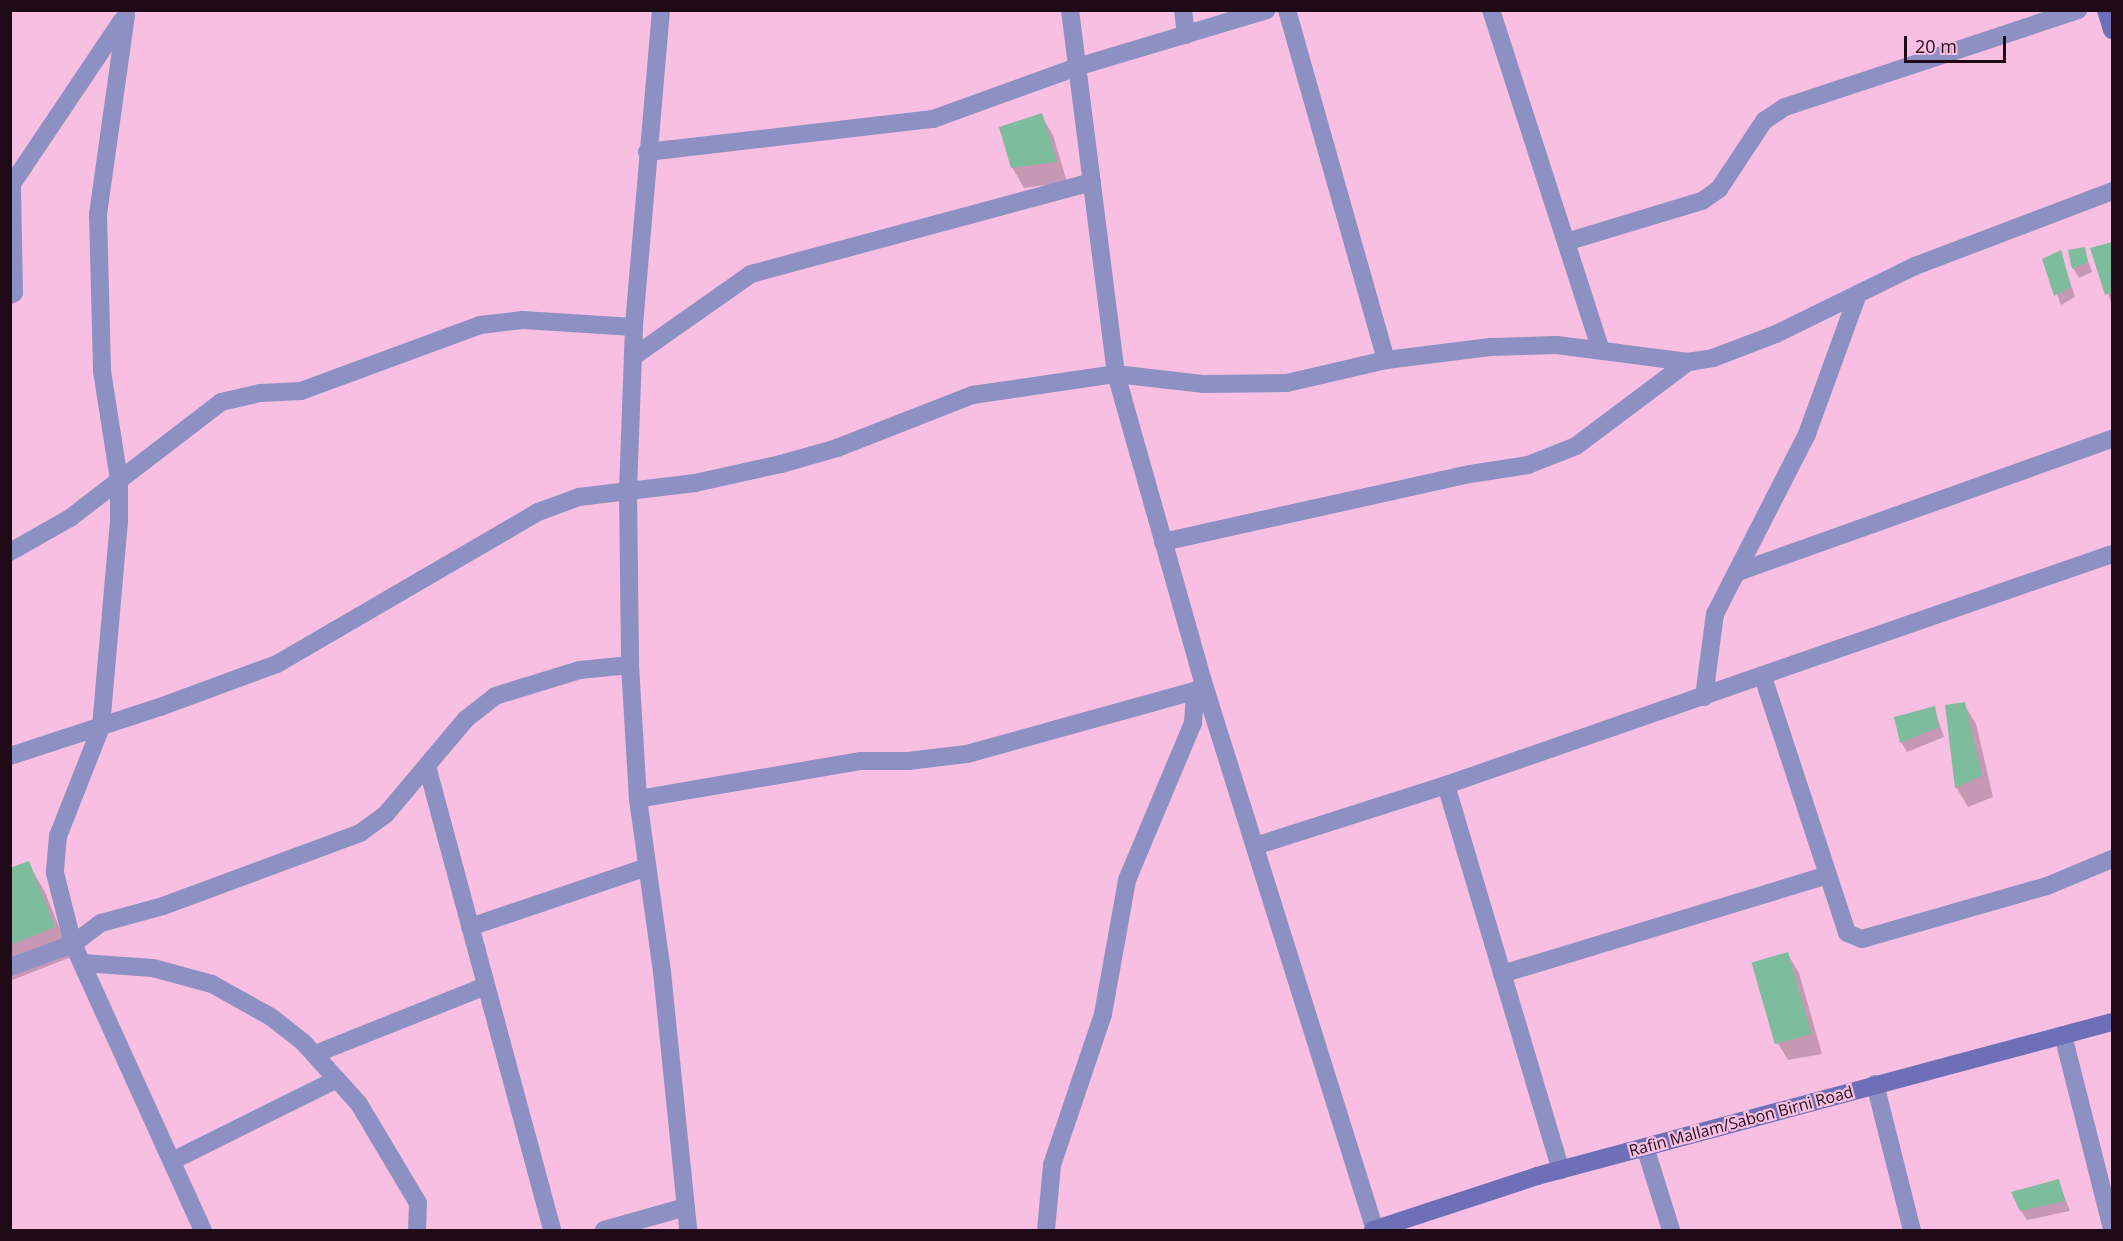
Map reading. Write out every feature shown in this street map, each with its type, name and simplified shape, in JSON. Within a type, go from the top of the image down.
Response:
[{"type":"street","points":[[662,10],[647,152],[634,327],[628,492],[630,665],[638,800],[662,972],[688,1230]]},
{"type":"street","points":[[1070,10],[1116,374],[1163,542],[1200,689],[1255,846],[1374,1230]]},
{"type":"street","points":[[1183,10],[1186,35]]},
{"type":"street","points":[[647,152],[933,119],[1077,67],[1267,10]]},
{"type":"street","points":[[1287,10],[1386,360]]},
{"type":"street","points":[[1491,10],[1600,350]]},
{"type":"street","points":[[1566,242],[1702,201],[1719,189],[1764,121],[1785,107],[2078,10]]},
{"type":"street","points":[[2106,10],[2112,29]]},
{"type":"street","points":[[10,295],[14,293],[12,184],[127,13]]},
{"type":"street","points":[[127,13],[98,215],[102,371],[119,479],[101,727],[58,836],[54,857],[73,944],[203,1230]]},
{"type":"street","points":[[633,357],[751,274],[1092,182]]},
{"type":"street","points":[[10,756],[101,727],[277,664],[538,512],[579,497],[695,483],[792,461],[837,448],[972,395],[1116,374],[1204,384],[1287,383],[1386,360],[1490,347],[1557,345],[1688,362],[1733,352],[1980,239],[2112,191]]},
{"type":"street","points":[[1704,697],[1715,614],[1807,434],[1858,294]]},
{"type":"street","points":[[10,552],[70,518],[221,402],[260,393],[301,391],[480,325],[523,320],[634,327]]},
{"type":"street","points":[[1163,542],[1470,474],[1528,465],[1576,446],[1688,362]]},
{"type":"street","points":[[1738,572],[2112,439]]},
{"type":"street","points":[[1255,846],[1446,785],[1763,677],[2112,554]]},
{"type":"street","points":[[10,967],[73,944],[101,923],[163,906],[360,833],[386,813],[466,719],[495,696],[580,670],[630,665]]},
{"type":"street","points":[[1763,677],[1847,933],[1862,939],[2047,886],[2112,859]]},
{"type":"street","points":[[638,800],[860,761],[908,761],[967,754],[1200,689]]},
{"type":"street","points":[[1046,1230],[1052,1165],[1103,1014],[1127,880],[1193,723],[1200,689]]},
{"type":"street","points":[[427,766],[552,1230]]},
{"type":"street","points":[[1446,785],[1561,1170]]},
{"type":"street","points":[[470,927],[648,867]]},
{"type":"street","points":[[1502,974],[1827,875]]},
{"type":"street","points":[[83,963],[153,968],[212,984],[271,1017],[315,1054],[359,1104],[418,1203],[417,1230]]},
{"type":"street","points":[[315,1054],[486,986]]},
{"type":"street","name":"Rafin Mallam/Sabon Birni Road","points":[[1374,1230],[1561,1170],[2112,1022]]},
{"type":"street","points":[[2063,1035],[2112,1228]]},
{"type":"street","points":[[172,1161],[337,1079]]},
{"type":"street","points":[[1875,1084],[1912,1230]]},
{"type":"street","points":[[1645,1147],[1671,1230]]},
{"type":"street","points":[[604,1230],[686,1207]]},
{"type":"building","points":[[1042,113],[1057,162],[1011,168],[999,127]]},
{"type":"building","points":[[2112,242],[2112,292],[2105,295],[2090,248]]},
{"type":"building","points":[[2085,247],[2088,262],[2072,269],[2068,250]]},
{"type":"building","points":[[2061,250],[2071,287],[2054,296],[2042,259]]},
{"type":"building","points":[[1965,702],[1982,776],[1955,788],[1945,705]]},
{"type":"building","points":[[1935,706],[1939,727],[1900,743],[1894,717]]},
{"type":"building","points":[[29,861],[55,927],[10,945],[10,868]]},
{"type":"building","points":[[1788,952],[1811,1034],[1775,1044],[1751,962]]},
{"type":"building","points":[[2059,1179],[2065,1201],[2020,1211],[2011,1192]]}]
